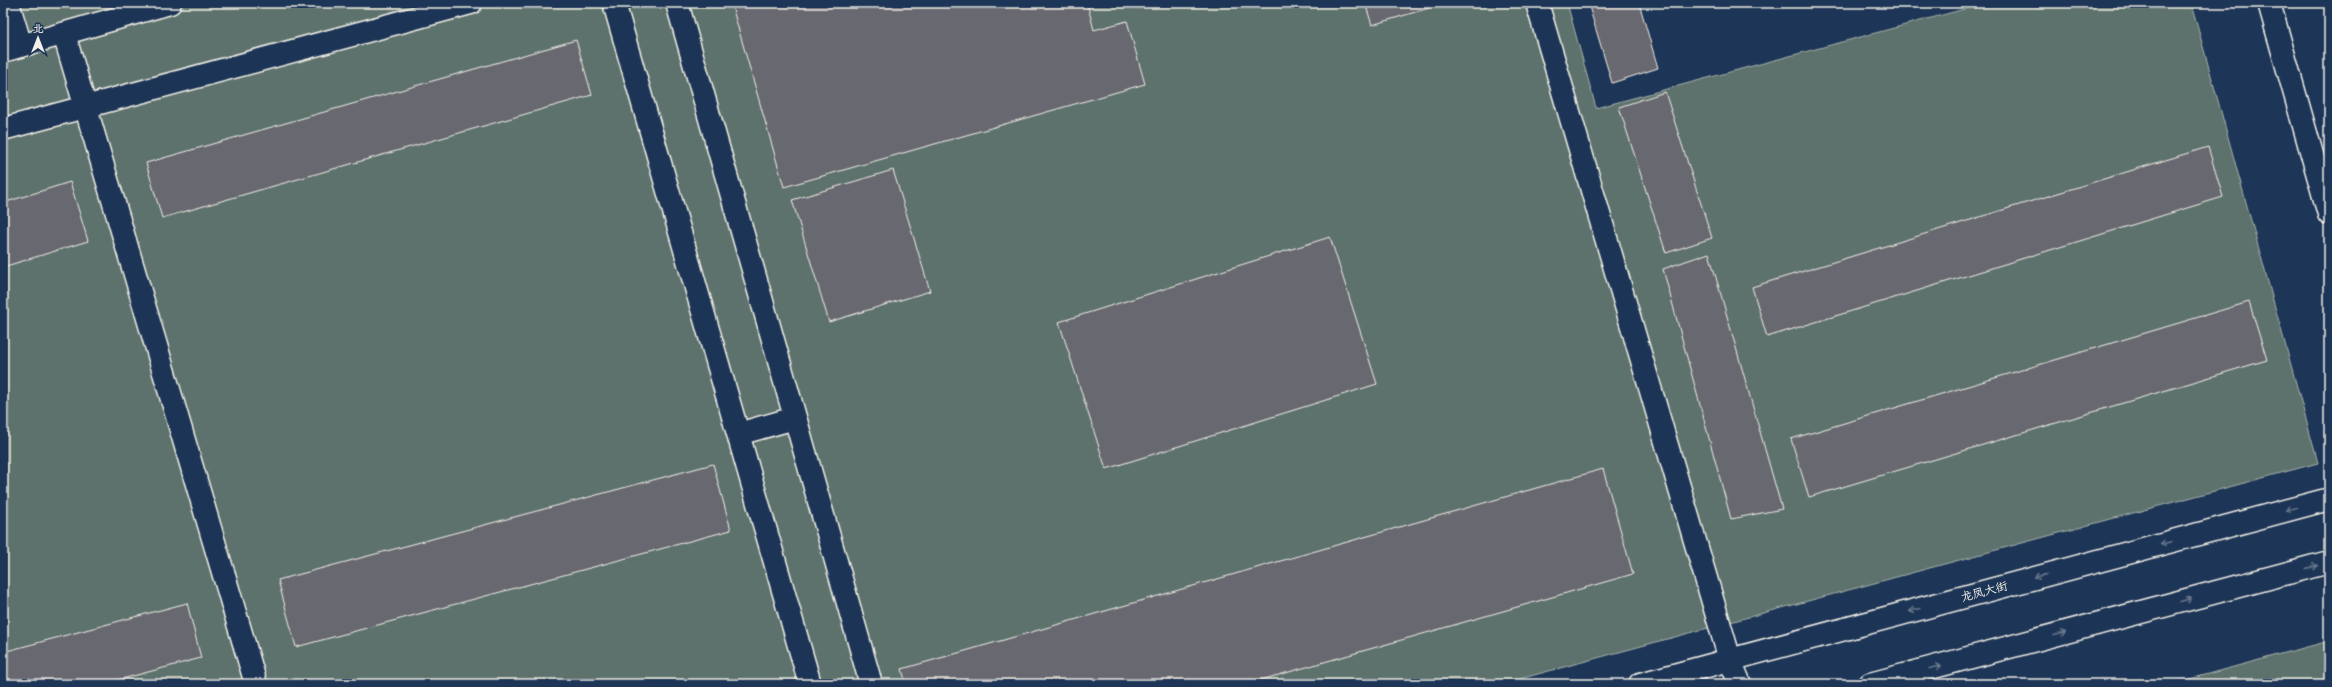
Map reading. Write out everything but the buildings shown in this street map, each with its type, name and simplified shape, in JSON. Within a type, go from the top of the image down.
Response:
[{"type":"street","points":[[8,3],[12,48],[170,3]]},
{"type":"street","points":[[3,129],[471,3]]},
{"type":"street","points":[[614,3],[810,684]]},
{"type":"street","points":[[677,3],[872,684]]},
{"type":"street","points":[[1537,3],[1730,660],[1740,684]]},
{"type":"street","points":[[2269,3],[2329,214]]},
{"type":"street","points":[[64,34],[256,684]]},
{"type":"street","points":[[738,434],[796,418]]},
{"type":"street","name":"龙凤大街","points":[[1640,684],[2329,499]]},
{"type":"street","points":[[1870,684],[2329,562]]},
{"type":"green space","points":[[3,3],[1567,3],[1596,108],[1987,3],[2191,3],[2318,463],[1501,684],[3,684]]},
{"type":"green space","points":[[2329,641],[2329,684],[2171,684]]}]
